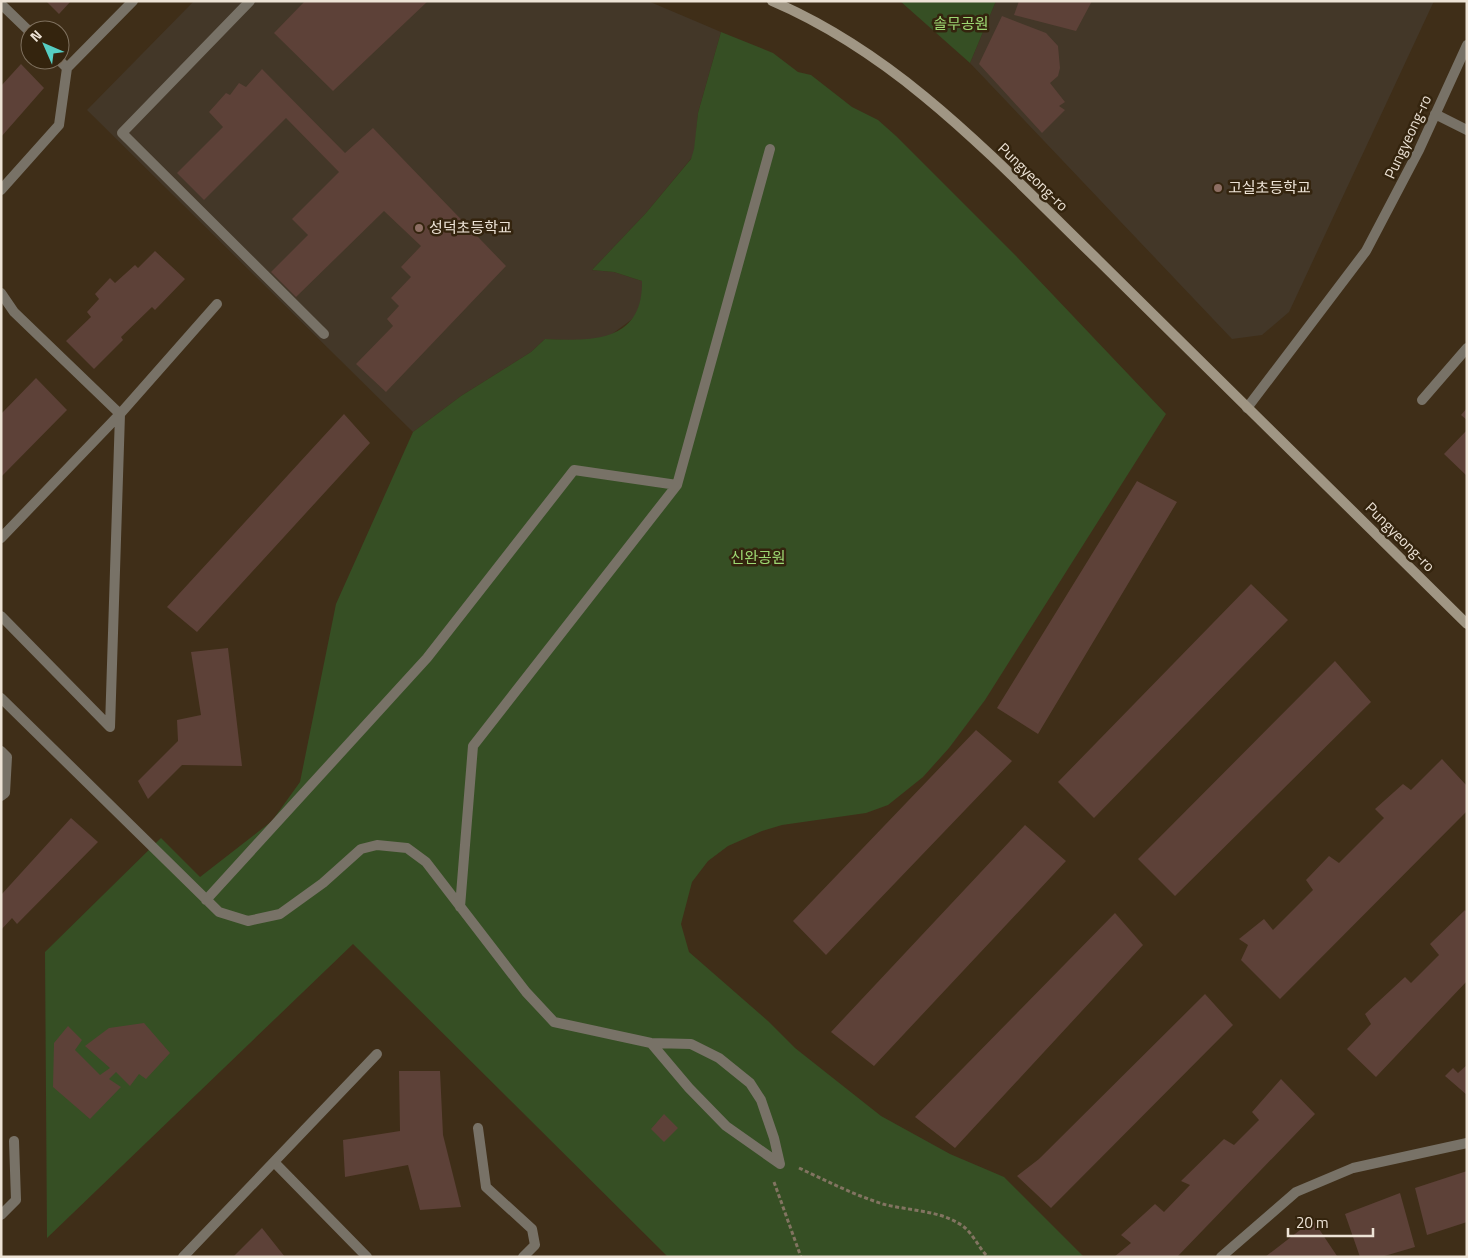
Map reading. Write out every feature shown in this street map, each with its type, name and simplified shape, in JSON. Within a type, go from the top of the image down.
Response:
[{"type":"main road","name":"Pungyeong-ro","points":[[772,1],[804,15],[863,49],[935,104],[1164,325],[1467,624]]},
{"type":"street","points":[[70,65],[133,1]]},
{"type":"street","points":[[250,1],[122,133],[324,334]]},
{"type":"street","points":[[1,4],[20,22]]},
{"type":"street","name":"Pungyeong-ro","points":[[1248,408],[1366,251],[1386,217],[1467,45]]},
{"type":"street","points":[[1,190],[59,125],[67,70]]},
{"type":"street","points":[[1435,114],[1467,130]]},
{"type":"street","points":[[460,907],[473,746],[676,485],[770,149]]},
{"type":"street","points":[[1,293],[14,312],[120,414],[110,727],[1,616]]},
{"type":"street","points":[[1,538],[120,414],[216,304]]},
{"type":"street","points":[[1422,400],[1467,348]]},
{"type":"street","points":[[206,900],[427,658],[574,470],[676,485]]},
{"type":"street","points":[[1,698],[219,912],[248,921],[280,914],[323,883],[361,849],[377,845],[406,848],[426,862],[526,992],[554,1022],[651,1043],[690,1044],[719,1058],[750,1083],[761,1100],[774,1138],[780,1164]]},
{"type":"street","points":[[1,751],[7,757],[5,793],[1,796]]},
{"type":"street","points":[[651,1043],[689,1088],[726,1126],[780,1164]]},
{"type":"street","points":[[183,1257],[377,1054]]},
{"type":"street","points":[[478,1128],[486,1187],[532,1229],[535,1245],[523,1257]]},
{"type":"street","points":[[1,1215],[16,1200],[14,1141]]},
{"type":"street","points":[[1221,1257],[1296,1192],[1352,1168],[1467,1143]]},
{"type":"street","points":[[274,1162],[368,1257]]},
{"type":"path","points":[[801,1257],[774,1180],[780,1164],[800,1168],[854,1194],[884,1204],[936,1214],[950,1220],[964,1227],[988,1257]]},
{"type":"shaded area","name":"성덕초등학교","points":[[194,1],[648,1],[721,32],[698,113],[694,155],[646,213],[592,270],[614,272],[642,281],[642,301],[635,317],[608,337],[581,341],[545,339],[531,352],[461,396],[413,432],[87,110]]},
{"type":"shaded area","name":"고실초등학교","points":[[996,1],[1434,1],[1289,312],[1262,335],[1232,339],[970,63]]},
{"type":"green space","name":"솔무공원","points":[[900,1],[996,1],[970,63]]},
{"type":"green space","name":"신완공원","points":[[721,32],[773,53],[798,72],[811,75],[852,107],[878,120],[1016,256],[1166,414],[985,700],[949,748],[923,777],[888,805],[866,813],[782,825],[762,831],[728,846],[708,861],[692,882],[681,924],[689,952],[768,1021],[795,1048],[881,1116],[950,1154],[1004,1177],[1084,1257],[668,1257],[353,944],[47,1238],[45,952],[161,838],[200,877],[272,821],[300,782],[336,604],[413,432],[461,396],[531,352],[545,339],[596,338],[611,334],[624,327],[634,316],[640,301],[642,281],[614,272],[592,270],[646,213],[691,159],[698,113]]},
{"type":"building","points":[[46,1],[71,1],[59,14]]},
{"type":"building","points":[[305,1],[428,1],[333,91],[274,33]]},
{"type":"building","points":[[1019,1],[1092,1],[1076,31],[1014,15]]},
{"type":"building","points":[[1002,16],[1046,33],[1058,46],[1060,68],[1058,76],[1050,83],[1065,102],[1059,106],[1065,110],[1042,133],[979,64]]},
{"type":"building","points":[[20,65],[20,70],[27,70],[44,88],[1,137],[1,86]]},
{"type":"building","points":[[262,69],[345,153],[373,128],[506,266],[386,392],[356,364],[393,326],[387,319],[399,306],[391,298],[411,277],[401,267],[421,246],[384,211],[296,297],[271,272],[308,235],[292,219],[339,172],[286,118],[204,200],[177,173],[223,127],[209,112],[226,93],[230,95],[239,83],[246,87]]},
{"type":"building","points":[[155,251],[185,279],[155,310],[152,307],[121,337],[123,340],[94,369],[66,341],[91,317],[87,312],[99,299],[95,294],[110,278],[115,283],[135,265],[138,268]]},
{"type":"building","points":[[36,378],[67,410],[1,477],[1,414]]},
{"type":"building","points":[[1467,408],[1467,420],[1461,415]]},
{"type":"building","points":[[344,414],[370,443],[197,632],[167,607]]},
{"type":"building","points":[[1467,430],[1467,476],[1444,454]]},
{"type":"building","points":[[1137,481],[1177,502],[1038,734],[997,708]]},
{"type":"building","points":[[1251,584],[1288,620],[1094,818],[1058,782]]},
{"type":"building","points":[[228,648],[242,766],[182,765],[148,799],[138,781],[178,741],[177,720],[201,715],[191,652]]},
{"type":"building","points":[[1335,661],[1371,702],[1175,896],[1138,859]]},
{"type":"building","points":[[976,730],[1012,761],[826,955],[793,921]]},
{"type":"building","points":[[1442,759],[1467,786],[1467,811],[1280,999],[1241,960],[1248,945],[1239,939],[1264,919],[1273,930],[1313,890],[1306,880],[1329,856],[1339,863],[1384,818],[1375,809],[1403,784],[1411,790]]},
{"type":"building","points":[[71,818],[98,842],[17,924],[12,918],[1,930],[1,895]]},
{"type":"building","points":[[1025,825],[1066,861],[874,1066],[831,1032]]},
{"type":"building","points":[[1465,910],[1467,913],[1467,981],[1376,1077],[1347,1049],[1371,1024],[1365,1014],[1405,977],[1411,983],[1439,955],[1430,944]]},
{"type":"building","points":[[1115,913],[1143,945],[955,1148],[915,1117]]},
{"type":"building","points":[[1205,994],[1233,1025],[1051,1208],[1017,1176],[1039,1159]]},
{"type":"building","points":[[144,1023],[170,1053],[146,1079],[139,1074],[130,1086],[116,1072],[109,1079],[121,1087],[90,1119],[53,1087],[54,1043],[68,1026],[82,1040],[75,1050],[100,1075],[110,1068],[85,1046],[109,1028]]},
{"type":"building","points":[[1467,1065],[1467,1095],[1445,1076],[1453,1068],[1458,1073]]},
{"type":"building","points":[[399,1071],[440,1071],[443,1135],[461,1207],[420,1210],[408,1165],[345,1177],[343,1140],[400,1131]]},
{"type":"building","points":[[1281,1079],[1315,1114],[1177,1257],[1114,1257],[1131,1243],[1121,1235],[1155,1204],[1164,1212],[1190,1185],[1181,1181],[1224,1139],[1234,1145],[1259,1120],[1252,1112]]},
{"type":"building","points":[[664,1114],[678,1128],[664,1142],[651,1129]]},
{"type":"building","points":[[1467,1171],[1467,1222],[1427,1235],[1415,1188]]},
{"type":"building","points":[[1400,1193],[1415,1247],[1381,1257],[1360,1257],[1345,1214]]},
{"type":"building","points":[[1313,1220],[1337,1256],[1265,1257]]},
{"type":"building","points":[[262,1228],[285,1257],[233,1257]]},
{"type":"place","name":"고실초등학교","points":[[1218,188]]},
{"type":"place","name":"성덕초등학교","points":[[419,228]]}]
